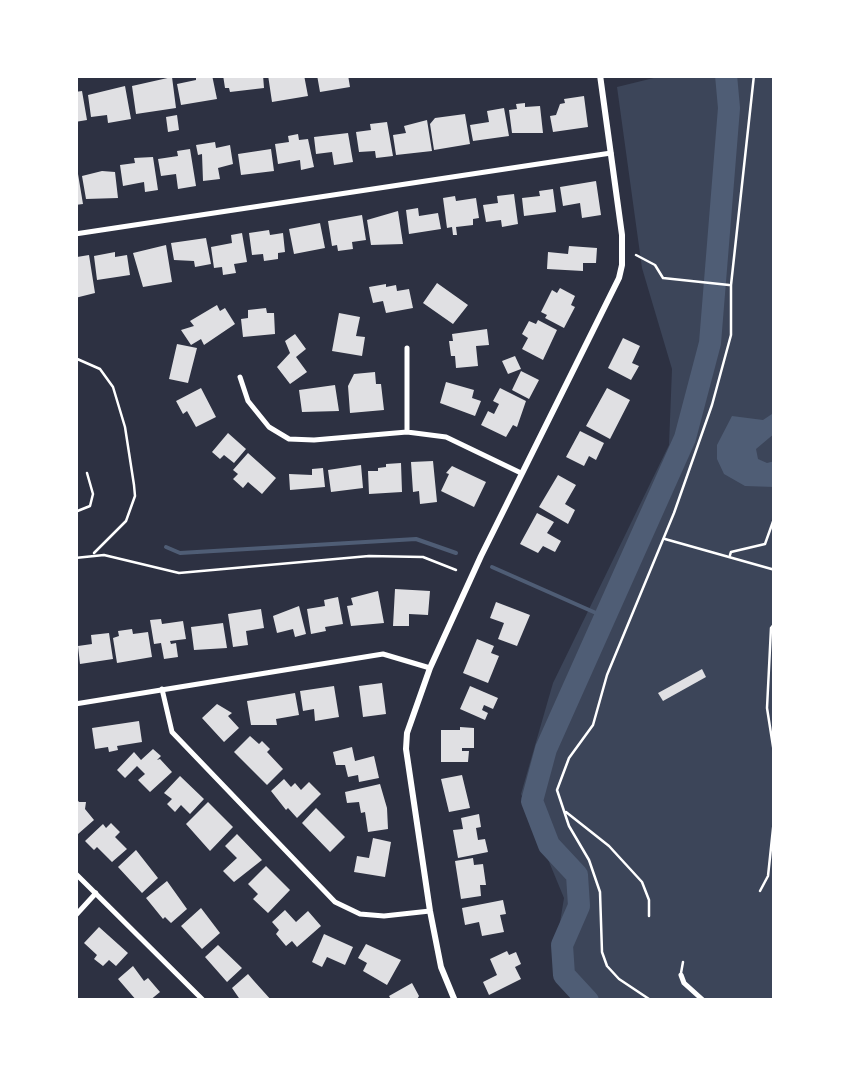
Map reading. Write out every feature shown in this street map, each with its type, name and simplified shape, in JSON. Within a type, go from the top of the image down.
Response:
[{"type":"street","points":[[455,1001],[441,967],[430,910],[406,749],[411,716],[521,473],[619,278],[623,254],[600,75]]},
{"type":"street","points":[[75,234],[612,153]]},
{"type":"street","points":[[407,348],[408,432]]},
{"type":"street","points":[[240,377],[248,402],[269,427],[289,439],[408,432],[446,437],[521,473]]},
{"type":"street","points":[[75,704],[383,654],[430,668]]},
{"type":"street","points":[[162,689],[172,732],[335,902],[360,914],[384,916],[430,910]]},
{"type":"street","points":[[75,874],[204,1001]]},
{"type":"street","points":[[75,916],[96,893]]},
{"type":"street","points":[[681,974],[684,983],[704,1001]]},
{"type":"lane","points":[[681,974],[683,962]]},
{"type":"path","points":[[652,1001],[618,979],[608,966],[602,952],[600,892],[557,790],[560,777],[593,726],[607,675],[664,538],[712,404],[732,335],[731,285],[754,75]]},
{"type":"path","points":[[636,255],[655,264],[663,278],[731,285]]},
{"type":"path","points":[[75,358],[100,369],[113,387],[125,427],[135,496],[126,521],[92,555]]},
{"type":"path","points":[[75,512],[90,506],[93,494],[88,473]]},
{"type":"path","points":[[730,557],[731,552],[765,544],[775,516]]},
{"type":"path","points":[[664,538],[775,570]]},
{"type":"path","points":[[75,558],[92,555],[180,573],[369,556],[422,557],[456,570]]},
{"type":"path","points":[[775,623],[771,628],[766,708],[775,759]]},
{"type":"path","points":[[760,892],[768,876],[775,810]]},
{"type":"path","points":[[564,811],[609,846],[642,882],[649,900],[649,916]]},
{"type":"shaded area","points":[[666,75],[775,75],[775,1001],[581,1001],[553,965],[564,898],[521,794],[553,683],[669,445],[672,369],[642,268],[617,87]]},
{"type":"shaded area","points":[[775,412],[775,433],[756,449],[758,459],[775,461],[775,487],[745,486],[724,474],[717,459],[717,445],[732,416],[763,420]]},
{"type":"building","points":[[212,75],[217,99],[181,105],[177,84],[196,80],[196,76]]},
{"type":"building","points":[[223,75],[263,75],[264,88],[230,92],[225,88]]},
{"type":"building","points":[[268,75],[304,75],[308,96],[272,102]]},
{"type":"building","points":[[317,75],[348,75],[350,87],[320,92]]},
{"type":"building","points":[[172,77],[176,108],[136,114],[132,86]]},
{"type":"building","points":[[125,86],[131,119],[108,123],[107,115],[91,117],[88,95]]},
{"type":"building","points":[[82,91],[87,120],[75,122],[75,92]]},
{"type":"building","points":[[584,96],[588,127],[553,132],[550,116],[556,115],[564,99]]},
{"type":"building","points":[[525,103],[525,107],[540,106],[543,133],[512,133],[509,110]]},
{"type":"building","points":[[504,108],[509,136],[473,141],[470,125],[489,122],[487,111]]},
{"type":"building","points":[[465,114],[470,144],[434,150],[430,124],[435,118]]},
{"type":"building","points":[[177,115],[179,130],[168,132],[166,117]]},
{"type":"building","points":[[427,120],[432,151],[396,155],[393,135],[406,133],[404,126]]},
{"type":"building","points":[[387,122],[393,156],[376,158],[375,151],[359,152],[356,132],[371,130],[370,124]]},
{"type":"building","points":[[348,133],[353,162],[334,165],[332,152],[316,154],[314,137]]},
{"type":"building","points":[[298,134],[299,140],[308,139],[314,167],[301,170],[300,160],[278,164],[275,144],[289,142],[288,136]]},
{"type":"building","points":[[215,142],[216,148],[230,145],[233,164],[218,168],[220,179],[203,181],[202,154],[198,155],[196,145]]},
{"type":"building","points":[[190,149],[196,186],[178,189],[176,174],[161,176],[158,159],[178,156],[177,151]]},
{"type":"building","points":[[271,149],[274,171],[241,175],[238,154]]},
{"type":"building","points":[[153,157],[158,190],[145,192],[144,182],[123,186],[120,165],[135,163],[134,158]]},
{"type":"building","points":[[115,172],[118,198],[86,199],[82,176]]},
{"type":"building","points":[[78,174],[83,204],[75,205]]},
{"type":"building","points":[[596,181],[601,215],[582,218],[580,203],[563,206],[560,187]]},
{"type":"building","points":[[553,189],[556,212],[524,216],[522,198],[540,196],[539,191]]},
{"type":"building","points":[[514,194],[518,224],[502,227],[501,220],[486,222],[483,205],[498,203],[497,196]]},
{"type":"building","points":[[455,196],[456,201],[476,198],[479,218],[473,219],[473,225],[456,227],[457,235],[453,235],[452,227],[447,228],[443,198]]},
{"type":"building","points":[[418,208],[419,216],[438,213],[441,229],[409,234],[406,210]]},
{"type":"building","points":[[398,211],[403,244],[371,245],[367,220]]},
{"type":"building","points":[[362,215],[366,240],[352,242],[353,249],[338,251],[337,245],[332,246],[328,221]]},
{"type":"building","points":[[320,223],[325,248],[294,254],[289,229]]},
{"type":"building","points":[[269,230],[270,235],[283,233],[285,252],[278,253],[278,259],[264,261],[263,254],[252,255],[249,233]]},
{"type":"building","points":[[242,233],[247,262],[234,264],[236,273],[223,275],[222,267],[214,268],[211,247],[232,243],[231,235]]},
{"type":"building","points":[[206,238],[211,264],[195,267],[194,261],[174,260],[171,243]]},
{"type":"building","points":[[166,245],[172,282],[143,287],[133,253]]},
{"type":"building","points":[[569,246],[597,248],[596,263],[583,263],[583,271],[547,269],[548,252],[568,254]]},
{"type":"building","points":[[115,252],[115,257],[127,255],[130,275],[97,280],[94,256]]},
{"type":"building","points":[[89,255],[95,293],[75,298],[77,257]]},
{"type":"building","points":[[437,283],[468,305],[453,324],[423,303]]},
{"type":"building","points":[[396,285],[397,291],[409,289],[413,308],[386,313],[383,301],[373,303],[369,287]]},
{"type":"building","points":[[560,288],[575,296],[571,305],[575,307],[564,328],[541,312],[552,290],[557,293]]},
{"type":"building","points":[[217,305],[220,311],[225,308],[235,324],[204,345],[201,339],[191,345],[181,330],[194,326],[190,321]]},
{"type":"building","points":[[266,308],[267,313],[274,313],[275,334],[243,337],[241,319],[248,318],[248,310]]},
{"type":"building","points":[[339,313],[360,317],[356,336],[365,337],[362,356],[332,351]]},
{"type":"building","points":[[538,320],[557,330],[543,360],[522,349],[528,338],[522,334],[529,321],[536,324]]},
{"type":"building","points":[[487,329],[489,345],[476,346],[478,366],[456,368],[449,341],[453,341],[452,334]]},
{"type":"building","points":[[295,334],[306,349],[296,357],[307,372],[290,384],[277,367],[290,353],[285,341]]},
{"type":"building","points":[[623,338],[640,346],[632,363],[639,366],[631,380],[608,368]]},
{"type":"building","points":[[177,344],[197,348],[188,383],[169,379]]},
{"type":"building","points":[[515,356],[521,369],[508,374],[502,361]]},
{"type":"building","points":[[521,371],[539,380],[529,399],[512,390]]},
{"type":"building","points":[[375,372],[376,384],[381,384],[384,410],[350,413],[348,386],[354,374]]},
{"type":"building","points":[[446,382],[474,390],[472,398],[481,401],[475,416],[440,403]]},
{"type":"building","points":[[335,385],[339,411],[302,412],[299,390]]},
{"type":"building","points":[[201,388],[216,417],[196,427],[176,401]]},
{"type":"building","points":[[500,388],[526,401],[517,427],[513,425],[506,437],[481,425],[488,411],[494,414],[499,404],[493,401]]},
{"type":"building","points":[[607,388],[630,400],[610,439],[586,426]]},
{"type":"building","points":[[580,431],[604,443],[596,460],[589,456],[584,466],[566,457]]},
{"type":"building","points":[[228,433],[246,449],[234,463],[212,452]]},
{"type":"building","points":[[248,453],[276,478],[262,494],[248,482],[243,488],[233,479],[238,474],[233,470]]},
{"type":"building","points":[[433,461],[437,502],[420,504],[419,491],[413,492],[411,462]]},
{"type":"building","points":[[401,463],[402,492],[369,494],[368,471]]},
{"type":"building","points":[[361,465],[363,488],[331,492],[328,470]]},
{"type":"building","points":[[452,466],[486,482],[474,507],[441,491]]},
{"type":"building","points":[[323,468],[325,487],[290,490],[289,474],[312,475],[312,469]]},
{"type":"building","points":[[558,475],[576,485],[565,504],[575,510],[568,524],[539,507]]},
{"type":"building","points":[[537,513],[554,522],[547,533],[561,541],[555,552],[543,546],[538,553],[520,544]]},
{"type":"building","points":[[395,589],[430,591],[428,615],[409,614],[409,626],[393,626]]},
{"type":"building","points":[[378,591],[384,623],[351,626],[347,606],[353,605],[351,598]]},
{"type":"building","points":[[338,597],[343,624],[311,634],[307,609],[325,606],[324,600]]},
{"type":"building","points":[[496,602],[530,615],[517,646],[498,639],[504,623],[490,618]]},
{"type":"building","points":[[299,606],[306,634],[295,637],[293,629],[277,633],[273,616]]},
{"type":"building","points":[[261,609],[264,628],[246,631],[248,645],[233,647],[228,614]]},
{"type":"building","points":[[161,619],[162,624],[183,621],[186,639],[170,641],[176,643],[178,657],[164,659],[161,643],[154,644],[150,620]]},
{"type":"building","points":[[223,623],[227,648],[194,650],[191,627]]},
{"type":"building","points":[[132,629],[133,634],[148,632],[152,657],[117,663],[113,638],[119,636],[118,631]]},
{"type":"building","points":[[109,633],[113,659],[80,664],[78,646],[92,644],[91,635]]},
{"type":"building","points":[[477,639],[494,646],[491,653],[499,656],[488,683],[463,673]]},
{"type":"building","points":[[702,669],[706,677],[663,701],[658,693]]},
{"type":"building","points":[[382,683],[386,714],[363,717],[359,686]]},
{"type":"building","points":[[334,686],[339,717],[315,721],[314,709],[303,711],[300,691]]},
{"type":"building","points":[[470,686],[498,698],[493,709],[484,705],[482,710],[488,713],[485,720],[460,709]]},
{"type":"building","points":[[295,693],[299,715],[276,719],[277,725],[251,725],[247,701]]},
{"type":"building","points":[[217,704],[232,713],[228,716],[239,728],[224,742],[202,718]]},
{"type":"building","points":[[139,721],[142,742],[117,746],[118,750],[109,752],[108,747],[95,749],[92,728]]},
{"type":"building","points":[[474,728],[474,748],[462,748],[469,751],[468,762],[441,762],[441,730]]},
{"type":"building","points":[[250,736],[270,749],[267,752],[283,769],[267,785],[234,752]]},
{"type":"building","points":[[352,747],[355,761],[374,756],[379,778],[359,782],[358,775],[348,777],[345,765],[336,765],[333,752]]},
{"type":"building","points":[[153,749],[161,756],[157,760],[172,772],[150,792],[138,780],[145,774],[137,766],[125,778],[117,770],[134,752],[141,760]]},
{"type":"building","points":[[462,775],[470,808],[449,812],[441,779]]},
{"type":"building","points":[[180,776],[204,799],[190,814],[181,805],[175,812],[167,804],[172,799],[164,793]]},
{"type":"building","points":[[284,779],[301,790],[309,782],[321,794],[297,818],[271,791]]},
{"type":"building","points":[[380,784],[388,829],[368,832],[365,812],[361,813],[359,802],[347,803],[345,792]]},
{"type":"building","points":[[75,797],[86,802],[85,809],[94,820],[78,834]]},
{"type":"building","points":[[208,802],[233,827],[210,851],[186,824]]},
{"type":"building","points":[[316,808],[345,837],[330,852],[302,823]]},
{"type":"building","points":[[479,814],[478,840],[485,839],[488,852],[458,858],[453,830],[463,829],[461,818]]},
{"type":"building","points":[[111,823],[120,832],[115,837],[127,849],[112,862],[85,841],[103,824],[106,828]]},
{"type":"building","points":[[237,834],[262,860],[234,882],[223,871],[237,858],[225,846]]},
{"type":"building","points":[[373,838],[391,842],[385,877],[354,872],[357,856],[369,858]]},
{"type":"building","points":[[136,850],[158,878],[142,893],[118,867]]},
{"type":"building","points":[[473,858],[474,865],[483,864],[486,885],[480,885],[481,896],[461,899],[455,861]]},
{"type":"building","points":[[266,866],[290,890],[268,913],[253,899],[258,894],[248,884]]},
{"type":"building","points":[[167,881],[187,909],[171,923],[146,898]]},
{"type":"building","points":[[503,900],[506,914],[500,915],[504,932],[482,936],[479,922],[465,925],[462,908]]},
{"type":"building","points":[[201,908],[220,933],[202,949],[181,926]]},
{"type":"building","points":[[285,910],[296,922],[308,911],[321,926],[297,947],[292,941],[286,946],[272,922]]},
{"type":"building","points":[[99,927],[128,953],[116,966],[109,960],[103,966],[84,943]]},
{"type":"building","points":[[324,934],[353,947],[345,965],[327,957],[322,967],[312,962]]},
{"type":"building","points":[[366,944],[401,960],[387,985],[363,971],[367,963],[358,958]]},
{"type":"building","points":[[218,945],[242,968],[227,982],[205,957]]},
{"type":"building","points":[[507,951],[509,955],[516,952],[521,964],[515,967],[521,979],[489,995],[483,982],[497,975],[490,959]]},
{"type":"building","points":[[133,966],[144,981],[148,978],[160,992],[149,1001],[137,1001],[118,979]]},
{"type":"building","points":[[248,974],[272,1001],[241,1001],[232,988]]},
{"type":"building","points":[[412,983],[419,996],[416,1001],[392,1001],[389,996]]},
{"type":"waterway","points":[[588,1001],[564,975],[562,945],[579,906],[577,875],[549,845],[532,801],[546,749],[685,438],[710,343],[729,108],[726,75]]},
{"type":"waterway","points":[[166,547],[180,553],[416,539],[456,553]]},
{"type":"waterway","points":[[492,567],[605,617]]}]
